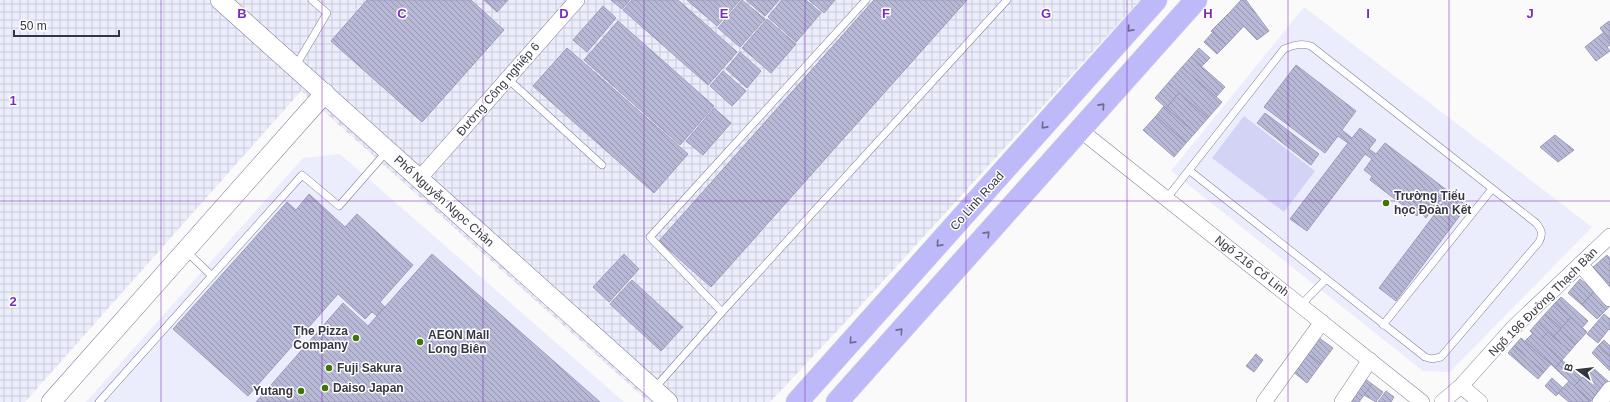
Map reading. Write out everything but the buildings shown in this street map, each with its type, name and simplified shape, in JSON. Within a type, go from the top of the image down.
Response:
[{"type":"main road","name":"Co Linh Road","points":[[797,402],[1156,0]]},
{"type":"main road","points":[[837,402],[1196,0]]},
{"type":"street","name":"Phố Nguyễn Ngọc Chân","points":[[220,0],[668,402]]},
{"type":"street","name":"Đường Công nghiệp 6","points":[[419,178],[577,0]]},
{"type":"street","points":[[51,402],[325,94]]},
{"type":"street","name":"Ngõ 216 Cổ Linh","points":[[1080,130],[1370,360],[1414,399]]},
{"type":"street","name":"Ngõ 196 Đường Thạch Bàn","points":[[1442,402],[1461,386],[1513,328],[1610,236]]},
{"type":"street","points":[[1580,264],[1610,299]]},
{"type":"street","points":[[1264,402],[1322,322]]},
{"type":"street","points":[[1342,402],[1370,360]]},
{"type":"street","points":[[1461,386],[1480,402]]},
{"type":"street","points":[[1600,402],[1610,389]]},
{"type":"lane","points":[[295,67],[326,13],[312,0]]},
{"type":"lane","points":[[722,312],[650,237],[866,0]]},
{"type":"lane","points":[[654,389],[722,312],[1007,0]]},
{"type":"lane","points":[[1167,198],[1190,171],[1284,49],[1295,45],[1304,44],[1311,46],[1541,228],[1542,236],[1539,242],[1441,357],[1432,359],[1425,357],[1190,171]]},
{"type":"lane","points":[[508,79],[602,165]]},
{"type":"lane","points":[[99,402],[302,175],[339,206],[388,150]]},
{"type":"lane","points":[[1383,324],[1492,189]]},
{"type":"lane","points":[[186,251],[212,276]]},
{"type":"lane","points":[[1301,305],[1326,279]]},
{"type":"shaded area","points":[[0,0],[1140,0],[853,314],[770,402],[649,402],[301,91],[25,402],[0,402]]},
{"type":"shaded area","name":"Trường Tiểu học Đoàn Kết","points":[[1304,7],[1592,227],[1450,372],[1423,371],[1171,171]]},
{"type":"shaded area","points":[[1244,116],[1315,171],[1284,212],[1212,158]]},
{"type":"shaded area","points":[[340,154],[624,402],[86,402],[303,158]]},
{"type":"place","name":"Trường Tiểu học Đoàn Kết","points":[[1386,203]]},
{"type":"place","name":"The Pizza Company","points":[[356,338]]},
{"type":"place","name":"AEON Mall Long Biên","points":[[420,342]]},
{"type":"place","name":"Fuji Sakura","points":[[329,368]]},
{"type":"place","name":"Daiso Japan","points":[[325,388]]},
{"type":"place","name":"Yutang","points":[[301,391]]}]
